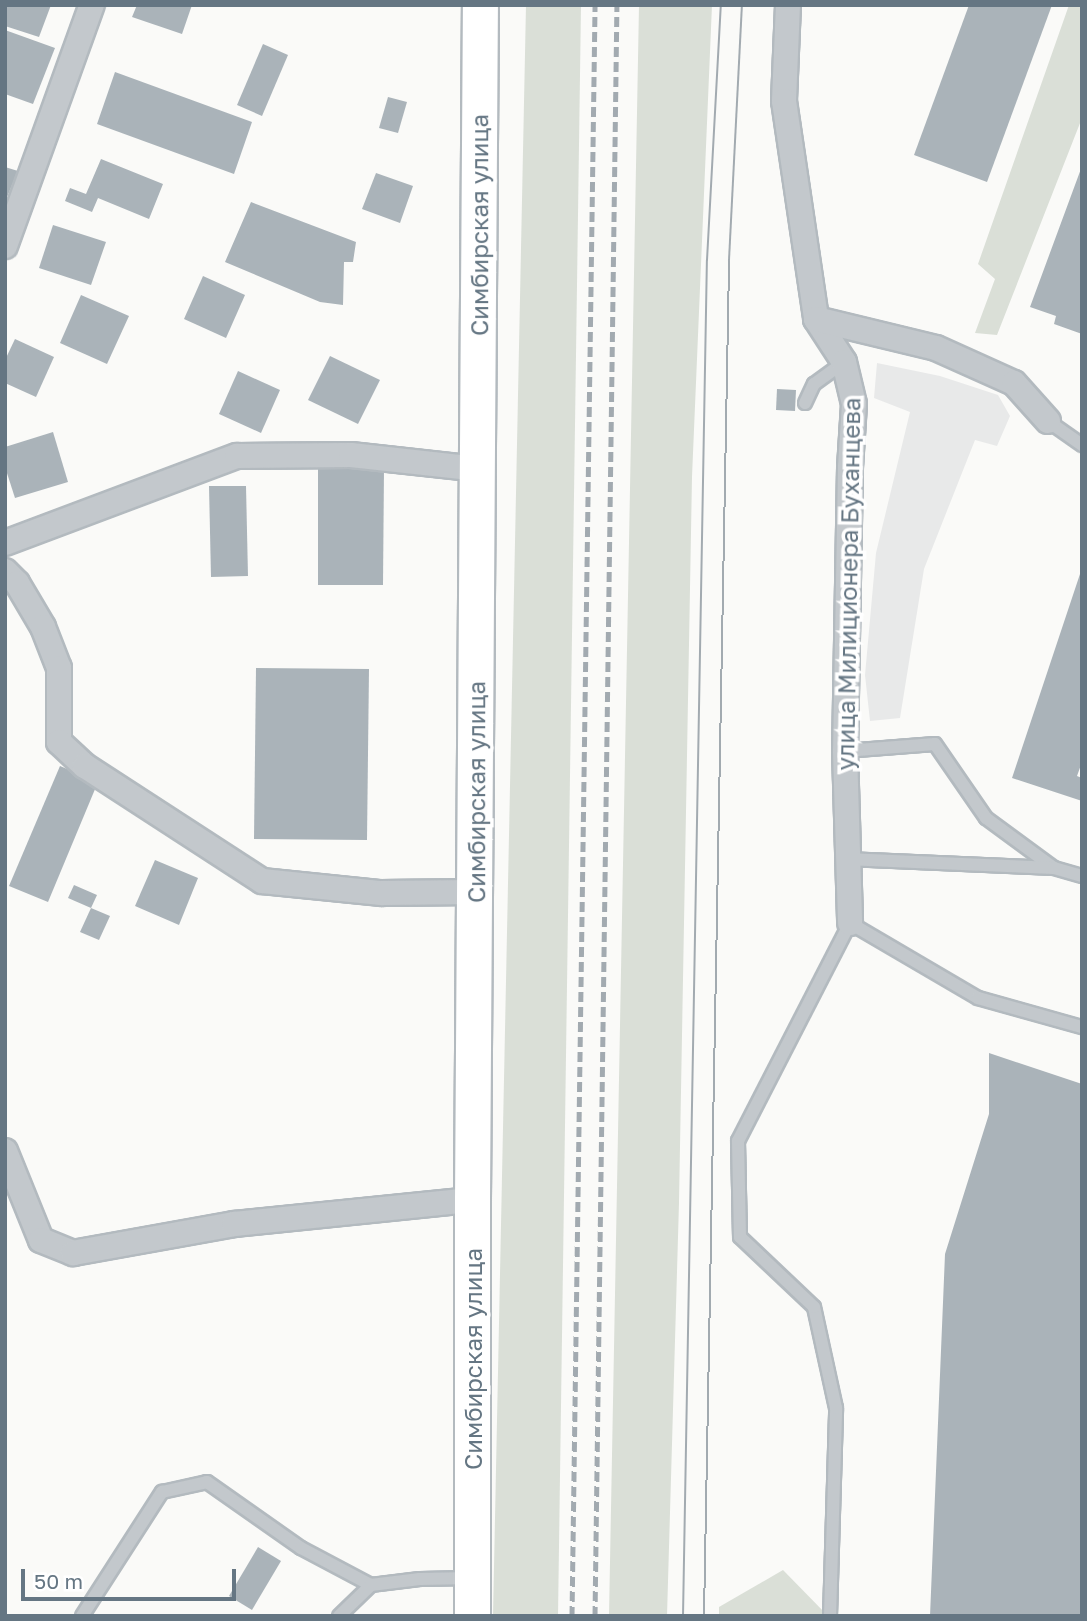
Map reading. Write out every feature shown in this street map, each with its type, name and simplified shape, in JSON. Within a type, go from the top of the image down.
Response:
[{"type":"main road","name":"Симбирская улица","points":[[472,1616],[480,5]]},
{"type":"street","points":[[5,246],[92,5]]},
{"type":"street","name":"улица Милиционера Буханцева","points":[[788,5],[784,102],[816,320],[844,362],[854,404],[850,468],[845,751],[846,859],[850,923]]},
{"type":"street","points":[[816,320],[936,348],[1014,383],[1048,421]]},
{"type":"street","points":[[5,543],[237,456],[351,455],[477,469]]},
{"type":"street","points":[[5,571],[17,583],[43,627],[59,668],[59,742],[86,766],[262,881],[381,893],[476,892]]},
{"type":"street","points":[[5,1151],[41,1240],[73,1254],[234,1224],[472,1200]]},
{"type":"lane","points":[[805,403],[814,384],[844,362]]},
{"type":"lane","points":[[1048,421],[1082,445]]},
{"type":"lane","points":[[845,751],[935,744],[986,818],[1054,868]]},
{"type":"lane","points":[[846,859],[1054,868],[1082,876]]},
{"type":"lane","points":[[831,1616],[836,1408],[814,1307],[740,1237],[738,1141],[850,923],[978,998],[1082,1027]]},
{"type":"lane","points":[[82,1616],[162,1492],[207,1482],[300,1548],[371,1585],[420,1579],[474,1578]]},
{"type":"lane","points":[[339,1616],[371,1585]]},
{"type":"shaded area","points":[[526,5],[581,5],[558,1616],[493,1616]]},
{"type":"shaded area","points":[[639,5],[712,5],[692,477],[679,1203],[667,1616],[609,1616]]},
{"type":"shaded area","points":[[1069,5],[1082,6],[1082,118],[997,335],[975,333],[995,279],[978,264]]},
{"type":"shaded area","points":[[877,363],[940,376],[998,395],[1010,416],[997,446],[975,440],[924,569],[900,718],[870,721],[865,675],[876,553],[910,412],[874,398]]},
{"type":"shaded area","points":[[783,1570],[828,1616],[719,1616],[719,1607]]},
{"type":"building","points":[[5,5],[51,5],[39,37],[5,26]]},
{"type":"building","points":[[137,5],[192,5],[182,34],[132,17]]},
{"type":"building","points":[[969,5],[1052,5],[987,182],[914,155]]},
{"type":"building","points":[[5,30],[55,48],[33,104],[5,94]]},
{"type":"building","points":[[263,44],[288,55],[262,116],[237,105]]},
{"type":"building","points":[[115,72],[252,122],[234,174],[97,124]]},
{"type":"building","points":[[388,97],[407,102],[398,133],[379,128]]},
{"type":"building","points":[[101,159],[163,184],[149,219],[98,198],[92,212],[65,201],[70,188],[86,194]]},
{"type":"building","points":[[1082,166],[1082,334],[1054,324],[1056,316],[1030,307]]},
{"type":"building","points":[[5,167],[18,171],[5,202]]},
{"type":"building","points":[[376,173],[413,186],[400,223],[362,209]]},
{"type":"building","points":[[251,202],[356,242],[353,262],[344,262],[343,305],[320,302],[225,262]]},
{"type":"building","points":[[53,225],[106,242],[91,285],[39,268]]},
{"type":"building","points":[[203,276],[245,295],[226,338],[184,319]]},
{"type":"building","points":[[81,295],[129,316],[107,364],[60,343]]},
{"type":"building","points":[[15,339],[54,357],[36,397],[5,383],[5,360]]},
{"type":"building","points":[[330,356],[380,380],[358,424],[308,400]]},
{"type":"building","points":[[238,371],[280,390],[261,433],[219,414]]},
{"type":"building","points":[[777,389],[796,390],[795,411],[776,410]]},
{"type":"building","points":[[53,432],[68,482],[15,498],[5,467],[5,447]]},
{"type":"building","points":[[318,469],[384,469],[383,585],[318,585]]},
{"type":"building","points":[[209,486],[246,486],[248,576],[211,577]]},
{"type":"building","points":[[1081,571],[1082,762],[1077,776],[1082,778],[1082,801],[1012,778]]},
{"type":"building","points":[[256,668],[369,669],[367,840],[254,839]]},
{"type":"building","points":[[60,766],[98,782],[48,902],[9,886]]},
{"type":"building","points":[[155,860],[198,878],[179,925],[135,906]]},
{"type":"building","points":[[74,885],[97,895],[91,908],[68,898]]},
{"type":"building","points":[[91,908],[110,916],[99,940],[80,932]]},
{"type":"building","points":[[989,1053],[1082,1084],[1082,1616],[930,1616],[945,1254],[989,1114]]},
{"type":"building","points":[[258,1547],[281,1561],[252,1610],[229,1596]]},
{"type":"tram line","points":[[683,1616],[707,260],[721,5]]},
{"type":"tram line","points":[[704,1616],[729,260],[742,5]]},
{"type":"railway","points":[[572,1616],[595,5]]},
{"type":"railway","points":[[595,1616],[617,5]]}]
